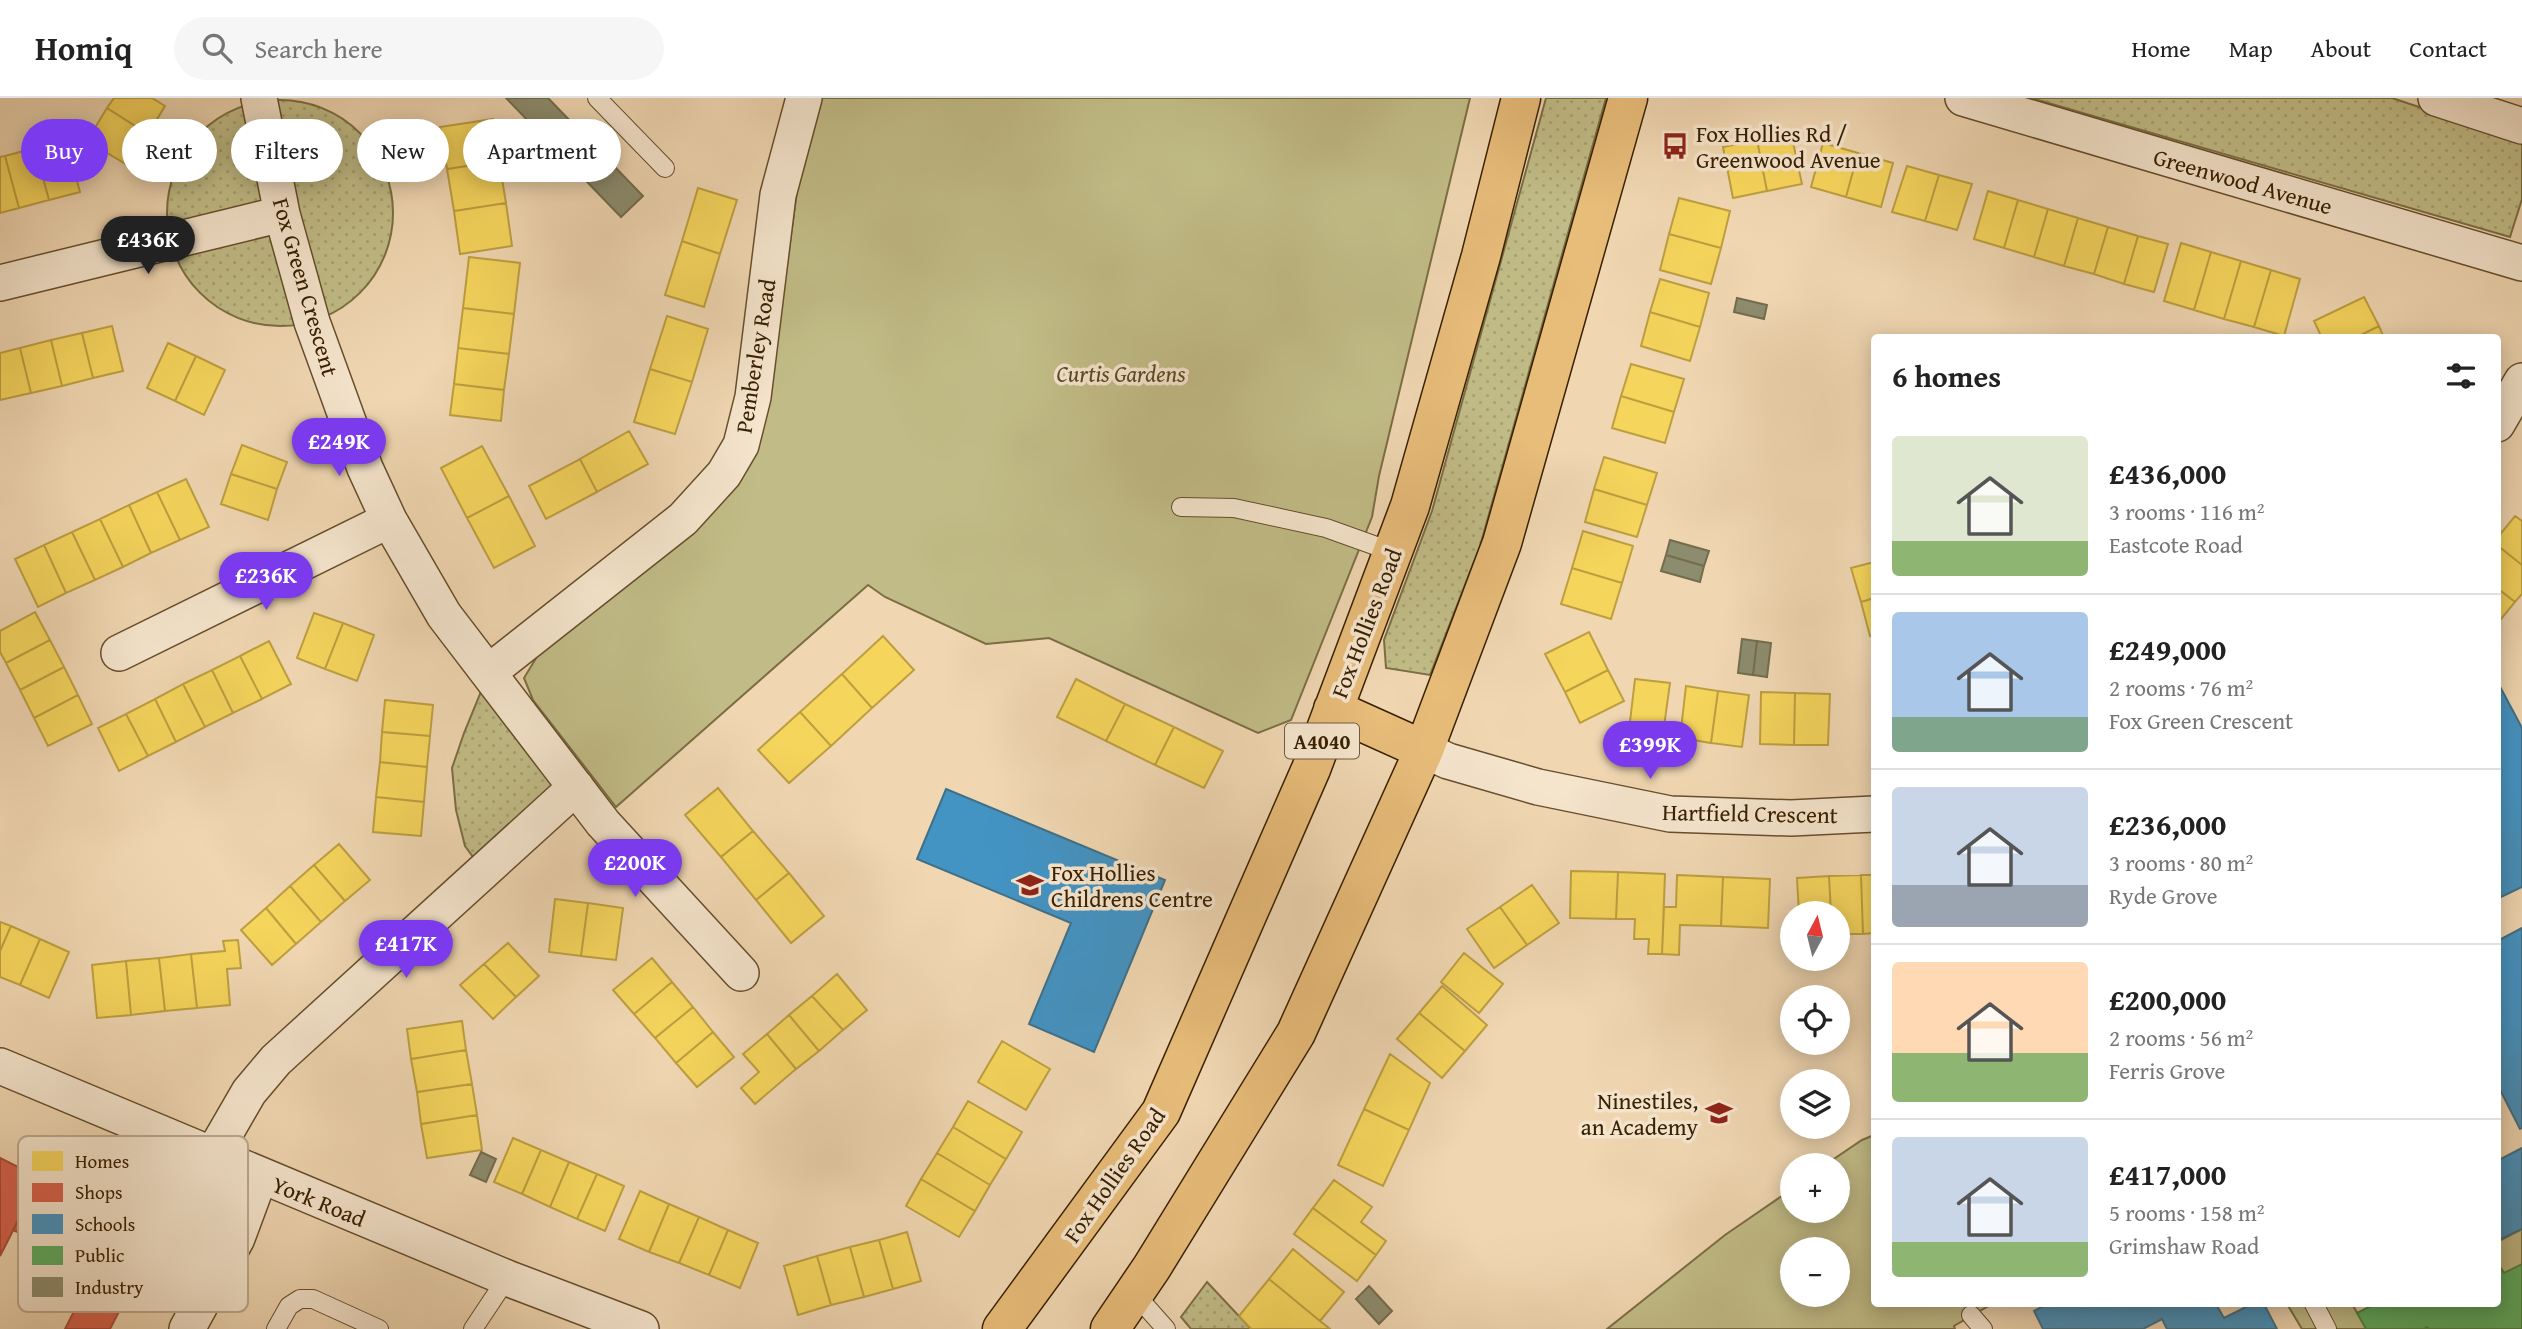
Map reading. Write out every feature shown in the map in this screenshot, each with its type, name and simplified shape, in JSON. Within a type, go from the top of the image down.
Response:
[{"type":"main road","name":"Fox Hollies Road","points":[[1002,1329],[1161,1112],[1306,781],[1410,506],[1481,256],[1521,98]]},
{"type":"main road","points":[[1110,1329],[1296,1033],[1424,750],[1502,543],[1628,98]]},
{"type":"main road","points":[[1333,709],[1424,750]]},
{"type":"street","name":"Fox Green Crescent","points":[[259,98],[282,214],[312,323],[365,467],[390,520],[444,614],[603,824],[741,973]]},
{"type":"street","name":"Pemberley Road","points":[[489,672],[683,519],[724,474],[741,445],[753,397],[778,195],[804,98]]},
{"type":"street","name":"Greenwood Avenue","points":[[1964,98],[2522,263]]},
{"type":"street","points":[[2436,98],[2522,127]]},
{"type":"street","points":[[0,284],[282,214]]},
{"type":"street","points":[[2501,417],[2522,381]]},
{"type":"street","points":[[119,653],[390,520]]},
{"type":"street","name":"Hartfield Crescent","points":[[1424,750],[1448,761],[1538,787],[1670,814],[1791,818],[1871,814]]},
{"type":"street","points":[[223,1136],[248,1092],[275,1060],[576,787]]},
{"type":"street","name":"York Road","points":[[0,1066],[165,1136]]},
{"type":"street","name":"York Road","points":[[248,1171],[507,1278],[641,1329]]},
{"type":"street","points":[[248,1208],[260,1176]]},
{"type":"street","points":[[187,1329],[196,1312]]},
{"type":"lane","points":[[597,98],[665,168]]},
{"type":"lane","points":[[1181,507],[1234,508],[1326,528],[1393,552]]},
{"type":"lane","points":[[473,1329],[507,1278]]},
{"type":"lane","points":[[1134,1293],[1166,1329]]},
{"type":"lane","points":[[276,1329],[289,1306],[300,1299],[313,1299],[379,1329]]},
{"type":"lane","points":[[2316,1307],[2327,1329]]},
{"type":"green space","name":"Curtis Gardens","points":[[817,98],[1470,98],[1379,476],[1372,517],[1291,720],[1258,733],[1049,638],[986,644],[885,597],[868,585],[616,807],[533,700],[524,678],[541,650],[768,404],[804,140]]},
{"type":"green space","points":[[1546,98],[1606,98],[1480,546],[1430,675],[1386,668],[1384,640],[1432,511]]},
{"type":"green space","points":[[2031,98],[2392,98],[2522,141],[2522,199],[2510,237]]},
{"type":"green space","points":[[269,100],[291,100],[323,108],[333,113],[343,119],[352,125],[357,130],[357,182],[389,182],[393,202],[393,224],[385,256],[368,285],[352,301],[333,313],[291,326],[269,326],[237,318],[208,301],[192,285],[180,266],[167,224],[167,202],[171,182],[217,182],[217,119],[237,108]]},
{"type":"green space","points":[[489,672],[576,787],[484,872],[465,846],[456,810],[452,768]]},
{"type":"green space","points":[[1871,1136],[1871,1307],[1987,1307],[1954,1326],[1955,1329],[1607,1329],[1725,1235],[1780,1197],[1780,1223],[1850,1223],[1850,1153],[1843,1153]]},
{"type":"green space","points":[[2522,1229],[2522,1329],[2302,1329],[2289,1307],[2354,1307],[2358,1314],[2371,1307],[2501,1307],[2501,1240]]},
{"type":"green space","points":[[1207,1282],[1251,1329],[1191,1329],[1181,1317]]},
{"type":"building: Homes","points":[[114,98],[152,98],[165,106],[157,119],[124,119],[107,108]]},
{"type":"building: Homes","points":[[107,108],[124,119],[122,119],[122,162],[108,154],[108,119],[100,119]]},
{"type":"building: Homes","points":[[463,124],[463,167],[449,169],[449,126]]},
{"type":"building: Homes","points":[[1791,133],[1802,184],[1767,191],[1757,140]]},
{"type":"building: Homes","points":[[1757,140],[1767,191],[1733,198],[1723,147]]},
{"type":"building: Homes","points":[[1823,143],[1858,153],[1846,197],[1811,187]]},
{"type":"building: Homes","points":[[21,152],[21,182],[44,182],[49,200],[19,208],[5,156]]},
{"type":"building: Homes","points":[[1858,153],[1893,163],[1881,207],[1846,197]]},
{"type":"building: Homes","points":[[5,156],[19,208],[0,213],[0,157]]},
{"type":"building: Homes","points":[[1907,166],[1939,175],[1925,221],[1892,212]]},
{"type":"building: Homes","points":[[463,167],[463,182],[502,182],[506,203],[454,211],[449,169]]},
{"type":"building: Homes","points":[[1939,175],[1972,184],[1957,230],[1925,221]]},
{"type":"building: Homes","points":[[44,182],[77,182],[80,192],[49,200]]},
{"type":"building: Homes","points":[[698,188],[737,200],[720,254],[682,241]]},
{"type":"building: Homes","points":[[1988,191],[2018,200],[2004,248],[1974,239]]},
{"type":"building: Homes","points":[[1679,198],[1730,211],[1721,248],[1669,234]]},
{"type":"building: Homes","points":[[2018,200],[2048,209],[2034,257],[2004,248]]},
{"type":"building: Homes","points":[[506,203],[512,246],[460,254],[454,211]]},
{"type":"building: Homes","points":[[2048,209],[2078,218],[2064,266],[2034,257]]},
{"type":"building: Homes","points":[[2078,218],[2108,227],[2094,274],[2064,266]]},
{"type":"building: Homes","points":[[2108,227],[2138,236],[2124,284],[2094,274]]},
{"type":"building: Homes","points":[[1669,234],[1721,248],[1711,284],[1660,270]]},
{"type":"building: Homes","points":[[2138,236],[2168,244],[2154,292],[2124,284]]},
{"type":"building: Homes","points":[[682,241],[720,254],[704,307],[665,295]]},
{"type":"building: Homes","points":[[2181,243],[2211,252],[2194,310],[2164,301]]},
{"type":"building: Homes","points":[[2211,252],[2241,261],[2224,319],[2194,310]]},
{"type":"building: Homes","points":[[469,257],[520,263],[514,314],[463,308]]},
{"type":"building: Homes","points":[[2241,261],[2271,270],[2254,327],[2224,319]]},
{"type":"building: Homes","points":[[2271,270],[2300,279],[2285,334],[2254,327]]},
{"type":"building: Homes","points":[[1660,279],[1709,293],[1700,327],[1650,312]]},
{"type":"building: Homes","points":[[2364,297],[2379,326],[2363,334],[2320,334],[2314,321]]},
{"type":"building: Homes","points":[[463,308],[514,314],[509,354],[458,348]]},
{"type":"building: Homes","points":[[1650,312],[1700,327],[1690,361],[1641,346]]},
{"type":"building: Homes","points":[[667,316],[708,329],[692,382],[650,369]]},
{"type":"building: Homes","points":[[112,326],[123,371],[93,378],[82,333]]},
{"type":"building: Homes","points":[[2379,326],[2382,334],[2363,334]]},
{"type":"building: Homes","points":[[82,333],[93,378],[62,386],[51,340]]},
{"type":"building: Homes","points":[[51,340],[62,386],[31,393],[20,348]]},
{"type":"building: Homes","points":[[168,343],[196,356],[175,401],[147,388]]},
{"type":"building: Homes","points":[[20,348],[31,393],[0,400],[0,353]]},
{"type":"building: Homes","points":[[458,348],[509,354],[504,390],[454,384]]},
{"type":"building: Homes","points":[[196,356],[225,370],[204,415],[175,401]]},
{"type":"building: Homes","points":[[1631,364],[1684,379],[1674,412],[1621,396]]},
{"type":"building: Homes","points":[[650,369],[692,382],[675,434],[634,422]]},
{"type":"building: Homes","points":[[454,384],[504,390],[501,421],[450,415]]},
{"type":"building: Homes","points":[[1621,396],[1674,412],[1665,443],[1612,428]]},
{"type":"building: Homes","points":[[629,431],[648,464],[597,492],[580,459]]},
{"type":"building: Homes","points":[[242,445],[287,462],[277,489],[231,474]]},
{"type":"building: Homes","points":[[482,446],[509,496],[467,518],[441,468]]},
{"type":"building: Homes","points":[[1604,457],[1657,473],[1647,505],[1594,489]]},
{"type":"building: Homes","points":[[580,459],[597,492],[546,519],[529,486]]},
{"type":"building: Homes","points":[[231,474],[277,489],[268,520],[221,504]]},
{"type":"building: Homes","points":[[186,479],[209,527],[180,540],[157,492]]},
{"type":"building: Homes","points":[[1594,489],[1647,505],[1637,537],[1585,522]]},
{"type":"building: Homes","points":[[157,492],[180,540],[151,553],[129,505]]},
{"type":"building: Homes","points":[[509,496],[535,546],[494,568],[467,518]]},
{"type":"building: Homes","points":[[129,505],[151,553],[123,567],[100,519]]},
{"type":"building: Homes","points":[[2515,516],[2522,521],[2522,565],[2501,548],[2501,533]]},
{"type":"building: Homes","points":[[100,519],[123,567],[95,580],[72,532]]},
{"type":"building: Homes","points":[[1583,531],[1633,546],[1622,583],[1572,568]]},
{"type":"building: Homes","points":[[72,532],[95,580],[66,593],[44,545]]},
{"type":"building: Homes","points":[[44,545],[66,593],[38,607],[15,559]]},
{"type":"building: Homes","points":[[2501,548],[2522,565],[2522,594],[2515,602],[2501,591]]},
{"type":"building: Homes","points":[[1871,563],[1871,599],[1861,602],[1851,568]]},
{"type":"building: Homes","points":[[1572,568],[1622,583],[1611,619],[1561,604]]},
{"type":"building: Homes","points":[[2501,591],[2515,602],[2501,619]]},
{"type":"building: Homes","points":[[1871,599],[1871,636],[1870,636],[1861,602]]},
{"type":"building: Homes","points":[[35,612],[50,640],[6,663],[0,652],[0,631]]},
{"type":"building: Homes","points":[[314,613],[343,623],[325,669],[297,658]]},
{"type":"building: Homes","points":[[343,623],[374,635],[357,681],[325,669]]},
{"type":"building: Homes","points":[[1589,632],[1608,670],[1565,692],[1545,654]]},
{"type":"building: Homes","points":[[883,636],[914,670],[872,708],[842,674]]},
{"type":"building: Homes","points":[[50,640],[64,667],[20,690],[6,663]]},
{"type":"building: Homes","points":[[269,641],[291,684],[262,699],[240,656]]},
{"type":"building: Homes","points":[[240,656],[262,699],[233,713],[212,670]]},
{"type":"building: Homes","points":[[64,667],[78,695],[34,718],[20,690]]},
{"type":"building: Homes","points":[[212,670],[233,713],[205,727],[183,684]]},
{"type":"building: Homes","points":[[1608,670],[1624,701],[1580,723],[1565,692]]},
{"type":"building: Homes","points":[[842,674],[872,708],[831,746],[800,712]]},
{"type":"building: Homes","points":[[1076,679],[1125,704],[1106,741],[1057,717]]},
{"type":"building: Homes","points":[[1635,679],[1670,683],[1663,734],[1629,730]]},
{"type":"building: Homes","points":[[183,684],[205,727],[176,742],[155,699]]},
{"type":"building: Homes","points":[[1686,686],[1718,691],[1711,743],[1680,738]]},
{"type":"building: Homes","points":[[1718,691],[1749,695],[1742,747],[1711,743]]},
{"type":"building: Homes","points":[[1761,692],[1795,693],[1794,745],[1760,744]]},
{"type":"building: Homes","points":[[1795,693],[1830,694],[1828,745],[1794,745]]},
{"type":"building: Homes","points":[[78,695],[92,724],[48,746],[34,718]]},
{"type":"building: Homes","points":[[155,699],[176,742],[148,756],[126,714]]},
{"type":"building: Homes","points":[[385,700],[433,705],[430,736],[382,732]]},
{"type":"building: Homes","points":[[1125,704],[1174,727],[1155,765],[1106,741]]},
{"type":"building: Homes","points":[[800,712],[831,746],[789,783],[758,750]]},
{"type":"building: Homes","points":[[126,714],[148,756],[119,771],[98,728]]},
{"type":"building: Homes","points":[[1174,727],[1223,751],[1204,788],[1155,765]]},
{"type":"building: Homes","points":[[382,732],[430,736],[427,767],[380,762]]},
{"type":"building: Homes","points":[[380,762],[427,767],[424,802],[376,797]]},
{"type":"building: Homes","points":[[718,788],[753,831],[721,857],[685,815]]},
{"type":"building: Homes","points":[[376,797],[424,802],[421,836],[373,832]]},
{"type":"building: Homes","points":[[753,831],[789,873],[756,900],[721,857]]},
{"type":"building: Homes","points":[[339,844],[370,880],[345,901],[314,865]]},
{"type":"building: Homes","points":[[314,865],[345,901],[321,922],[290,886]]},
{"type":"building: Homes","points":[[1571,871],[1618,872],[1616,919],[1570,918]]},
{"type":"building: Homes","points":[[1618,872],[1665,874],[1662,954],[1648,954],[1649,939],[1634,939],[1635,919],[1616,919]]},
{"type":"building: Homes","points":[[789,873],[824,916],[791,943],[756,900]]},
{"type":"building: Homes","points":[[1677,875],[1723,877],[1721,926],[1680,925],[1679,955],[1662,954],[1664,907],[1676,907]]},
{"type":"building: Homes","points":[[1861,875],[1871,875],[1871,933],[1863,934]]},
{"type":"building: Homes","points":[[1861,875],[1863,934],[1850,934],[1850,901],[1830,901],[1829,876]]},
{"type":"building: Homes","points":[[1829,876],[1830,901],[1798,901],[1797,878]]},
{"type":"building: Homes","points":[[1723,877],[1770,879],[1768,928],[1721,926]]},
{"type":"building: Homes","points":[[1532,885],[1559,923],[1527,945],[1500,907]]},
{"type":"building: Homes","points":[[290,886],[321,922],[296,944],[266,908]]},
{"type":"building: Homes","points":[[555,899],[588,903],[581,956],[549,952]]},
{"type":"building: Homes","points":[[588,903],[623,908],[616,960],[581,956]]},
{"type":"building: Homes","points":[[1500,907],[1527,945],[1494,968],[1467,929]]},
{"type":"building: Homes","points":[[266,908],[296,944],[272,965],[241,930]]},
{"type":"building: Homes","points":[[0,922],[11,926],[0,951]]},
{"type":"building: Homes","points":[[11,926],[40,939],[20,985],[0,977],[0,951]]},
{"type":"building: Homes","points":[[40,939],[69,952],[49,998],[20,985]]},
{"type":"building: Homes","points":[[238,940],[241,968],[227,969],[230,1005],[197,1008],[191,954],[225,951],[223,941]]},
{"type":"building: Homes","points":[[508,943],[539,976],[516,997],[484,964]]},
{"type":"building: Homes","points":[[1464,953],[1503,984],[1479,1013],[1441,982]]},
{"type":"building: Homes","points":[[191,954],[197,1008],[165,1011],[159,958]]},
{"type":"building: Homes","points":[[159,958],[165,1011],[131,1015],[126,961]]},
{"type":"building: Homes","points":[[652,958],[672,982],[634,1014],[613,990]]},
{"type":"building: Homes","points":[[126,961],[131,1015],[97,1018],[92,965]]},
{"type":"building: Homes","points":[[484,964],[516,997],[493,1019],[460,985]]},
{"type":"building: Homes","points":[[837,974],[867,1010],[843,1030],[812,996]]},
{"type":"building: Homes","points":[[672,982],[693,1007],[655,1038],[634,1014]]},
{"type":"building: Homes","points":[[1442,986],[1487,1025],[1465,1051],[1419,1013]]},
{"type":"building: Homes","points":[[812,996],[843,1030],[819,1051],[789,1015]]},
{"type":"building: Homes","points":[[693,1007],[713,1032],[676,1063],[655,1038]]},
{"type":"building: Homes","points":[[1419,1013],[1465,1051],[1442,1078],[1397,1039]]},
{"type":"building: Homes","points":[[789,1015],[819,1051],[796,1069],[767,1034]]},
{"type":"building: Homes","points":[[462,1021],[466,1050],[411,1059],[407,1029]]},
{"type":"building: Homes","points":[[713,1032],[734,1057],[697,1087],[676,1063]]},
{"type":"building: Homes","points":[[767,1034],[796,1069],[755,1104],[741,1088],[759,1072],[743,1054]]},
{"type":"building: Homes","points":[[1002,1041],[1050,1069],[1026,1110],[978,1082]]},
{"type":"building: Homes","points":[[466,1050],[472,1084],[417,1092],[411,1059]]},
{"type":"building: Homes","points":[[1390,1054],[1430,1083],[1409,1130],[1364,1109]]},
{"type":"building: Homes","points":[[472,1084],[477,1115],[421,1124],[417,1092]]},
{"type":"building: Homes","points":[[968,1101],[1022,1132],[1006,1159],[953,1127]]},
{"type":"building: Homes","points":[[1364,1109],[1409,1130],[1383,1186],[1338,1165]]},
{"type":"building: Homes","points":[[477,1115],[482,1150],[427,1158],[421,1124]]},
{"type":"building: Homes","points":[[953,1127],[1006,1159],[990,1185],[937,1153]]},
{"type":"building: Homes","points":[[513,1138],[541,1150],[522,1194],[494,1182]]},
{"type":"building: Homes","points":[[541,1150],[569,1162],[550,1207],[522,1194]]},
{"type":"building: Homes","points":[[937,1153],[990,1185],[975,1211],[921,1179]]},
{"type":"building: Homes","points":[[569,1162],[597,1174],[577,1219],[550,1207]]},
{"type":"building: Homes","points":[[597,1174],[624,1186],[605,1231],[577,1219]]},
{"type":"building: Homes","points":[[921,1179],[975,1211],[959,1237],[906,1206]]},
{"type":"building: Homes","points":[[1334,1180],[1372,1207],[1361,1222],[1386,1241],[1376,1255],[1313,1208]]},
{"type":"building: Homes","points":[[640,1191],[669,1204],[649,1252],[619,1239]]},
{"type":"building: Homes","points":[[669,1204],[699,1217],[679,1263],[649,1252]]},
{"type":"building: Homes","points":[[1313,1208],[1376,1255],[1357,1281],[1294,1234]]},
{"type":"building: Homes","points":[[699,1217],[728,1230],[709,1275],[679,1263]]},
{"type":"building: Homes","points":[[728,1230],[758,1243],[740,1288],[709,1275]]},
{"type":"building: Homes","points":[[907,1232],[921,1281],[893,1289],[879,1240]]},
{"type":"building: Homes","points":[[879,1240],[893,1289],[864,1297],[850,1247]]},
{"type":"building: Homes","points":[[850,1247],[864,1297],[831,1305],[817,1256]]},
{"type":"building: Homes","points":[[1293,1249],[1344,1292],[1320,1321],[1269,1279]]},
{"type":"building: Homes","points":[[817,1256],[831,1305],[798,1315],[784,1266]]},
{"type":"building: Homes","points":[[1269,1279],[1330,1329],[1251,1329],[1239,1316]]},
{"type":"building: Shops","points":[[0,1158],[18,1167],[18,1221],[0,1256]]},
{"type":"building: Shops","points":[[74,1312],[119,1312],[110,1329],[65,1329]]},
{"type":"building: Schools","points":[[2501,689],[2522,728],[2522,887],[2501,897]]},
{"type":"building: Schools","points":[[946,789],[1165,880],[1094,1052],[1029,1024],[1071,923],[917,859]]},
{"type":"building: Schools","points":[[2522,928],[2520,1129],[2501,1092],[2501,939]]},
{"type":"building: Schools","points":[[2522,1148],[2522,1229],[2501,1239],[2501,1159]]},
{"type":"building: Schools","points":[[2041,1307],[2218,1307],[2224,1318],[2246,1307],[2266,1307],[2277,1329],[2167,1329],[2162,1319],[2143,1329],[2043,1329],[2034,1311]]},
{"type":"building: Public","points":[[2522,1264],[2522,1329],[2366,1329],[2357,1313],[2369,1307],[2501,1307],[2501,1268],[2504,1273]]},
{"type":"building: Industry","points":[[506,98],[548,98],[568,119],[526,119]]},
{"type":"building: Industry","points":[[621,173],[643,196],[621,217],[587,182],[621,182]]},
{"type":"building: Industry","points":[[1737,298],[1767,305],[1764,319],[1734,312]]},
{"type":"building: Industry","points":[[1670,540],[1709,551],[1704,566],[1666,555]]},
{"type":"building: Industry","points":[[1666,555],[1704,566],[1700,582],[1661,571]]},
{"type":"building: Industry","points":[[1742,639],[1757,641],[1753,675],[1738,673]]},
{"type":"building: Industry","points":[[1757,641],[1771,643],[1767,677],[1753,675]]},
{"type":"building: Industry","points":[[481,1152],[496,1159],[486,1182],[470,1175]]},
{"type":"building: Industry","points":[[1369,1286],[1392,1311],[1379,1324],[1356,1299]]},
{"type":"place","name":"Fox Hollies Rd / Greenwood Avenue","points":[[1675,146]]},
{"type":"place","name":"Fox Hollies Childrens Centre","points":[[1030,885]]},
{"type":"place","name":"Ninestiles, an Academy","points":[[1719,1113]]}]
